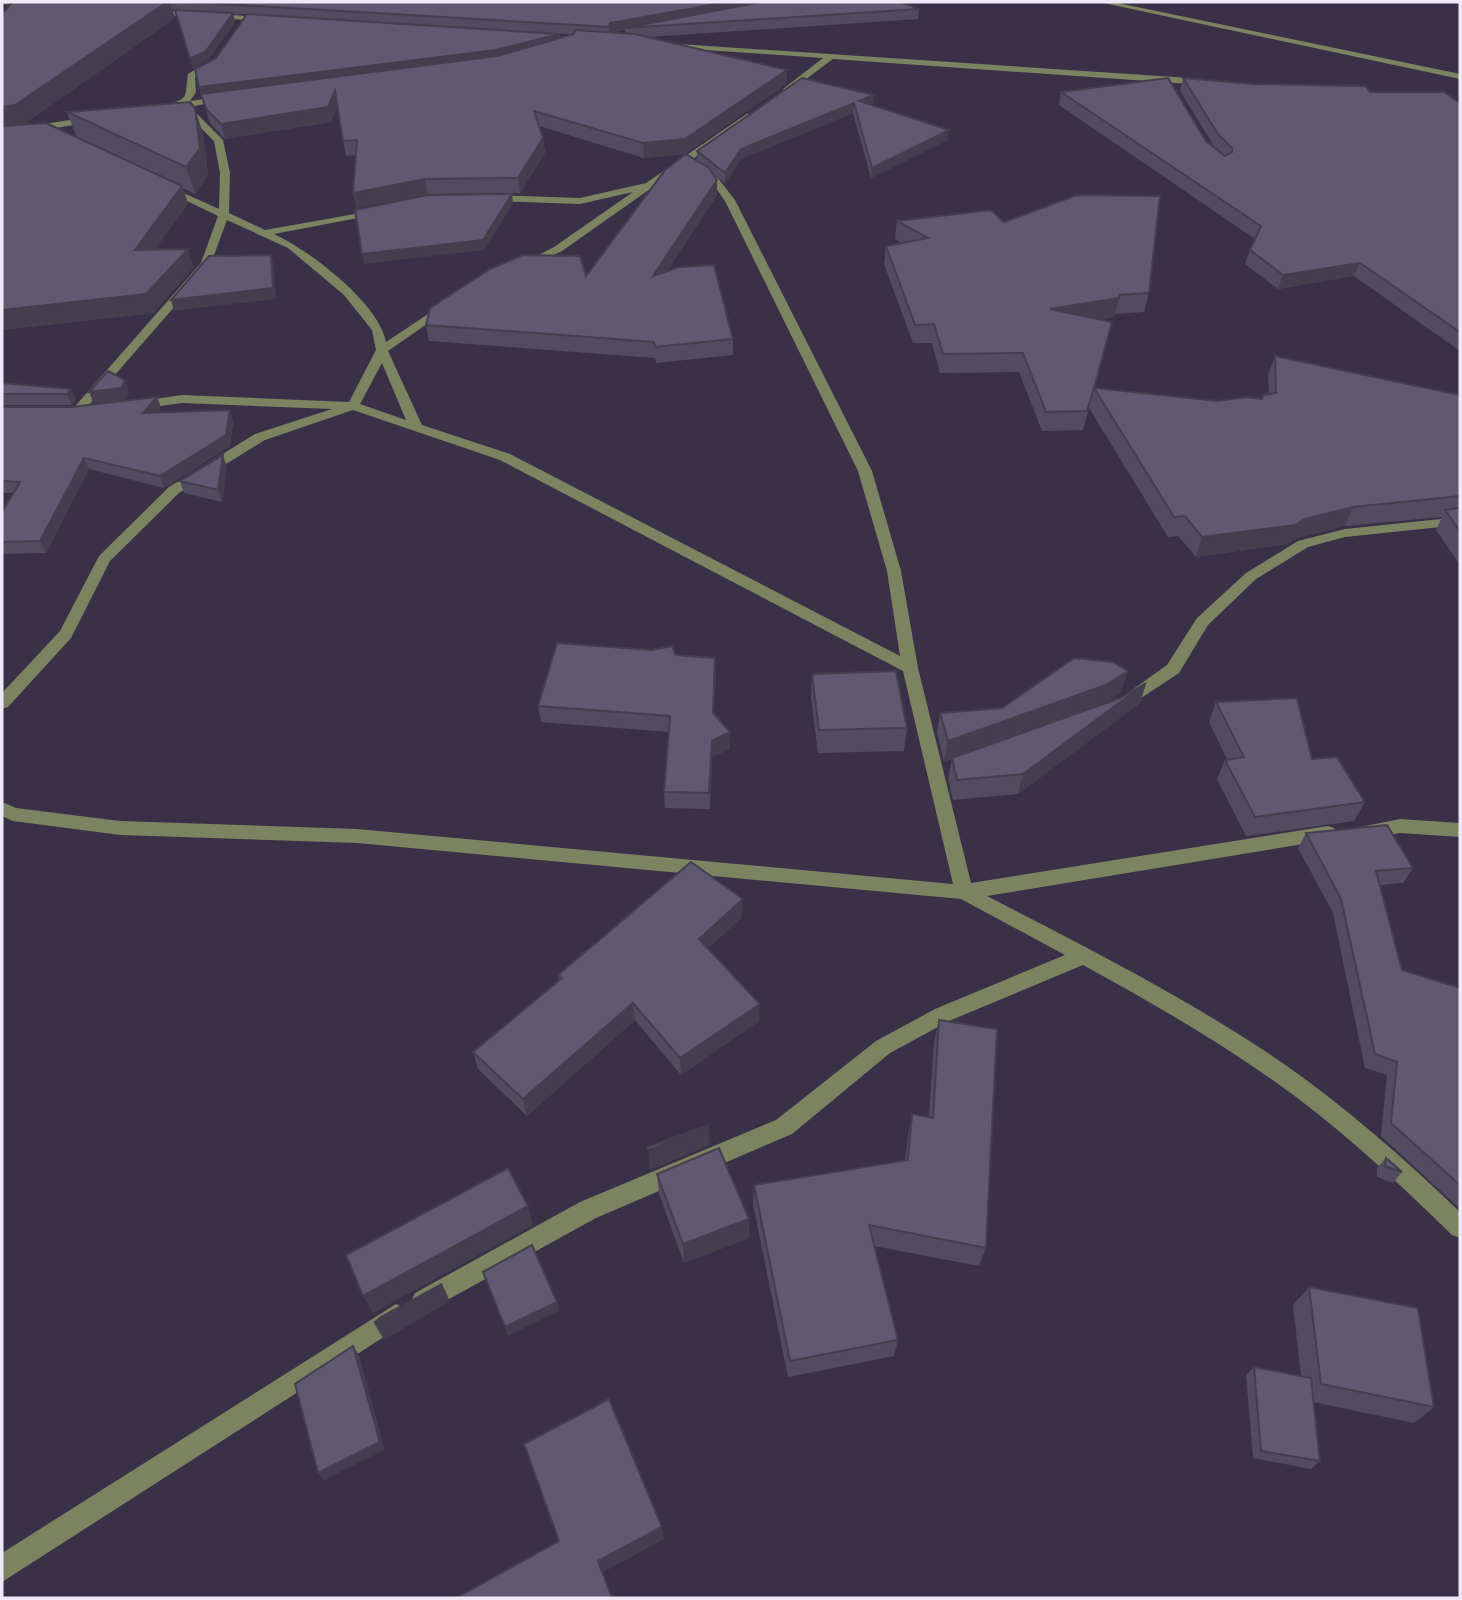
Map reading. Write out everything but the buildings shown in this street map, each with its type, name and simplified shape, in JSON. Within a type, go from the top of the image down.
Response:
[{"type":"street","points":[[2,2],[42,5]]},
{"type":"street","points":[[1103,2],[1460,77]]},
{"type":"street","points":[[137,11],[272,19]]},
{"type":"street","points":[[236,33],[245,18]]},
{"type":"street","points":[[656,44],[1209,83]]},
{"type":"street","points":[[183,105],[192,92],[191,76],[213,64],[222,52]]},
{"type":"street","points":[[779,97],[833,55]]},
{"type":"street","points":[[1167,80],[1174,92]]},
{"type":"street","points":[[157,109],[238,98]]},
{"type":"street","points":[[103,409],[70,412],[206,264],[224,214],[225,173],[218,140],[183,105]]},
{"type":"street","points":[[511,270],[558,249],[758,110]]},
{"type":"street","points":[[2,134],[106,117]]},
{"type":"street","points":[[42,128],[65,138]]},
{"type":"street","points":[[686,161],[713,179],[730,200],[865,471],[894,571],[910,668],[943,771],[964,892]]},
{"type":"street","points":[[148,180],[292,246],[348,293],[378,329],[382,351],[417,429]]},
{"type":"street","points":[[472,197],[580,201],[656,183]]},
{"type":"street","points":[[263,233],[392,208]]},
{"type":"street","points":[[2,703],[65,634],[104,559],[174,490],[260,437],[353,406],[382,351],[454,302]]},
{"type":"street","points":[[129,406],[182,399],[353,406],[505,457],[910,668]]},
{"type":"street","points":[[1107,712],[1173,669],[1202,622],[1251,576],[1303,544],[1345,533],[1460,521]]},
{"type":"street","points":[[2,810],[13,814],[120,828],[357,836],[964,892],[1331,833],[1400,826],[1460,830]]},
{"type":"street","points":[[964,892],[1084,956],[1248,1052],[1390,1158],[1460,1227]]},
{"type":"street","points":[[2,1569],[382,1324],[588,1210],[784,1127],[883,1047],[942,1015],[1084,956]]}]
